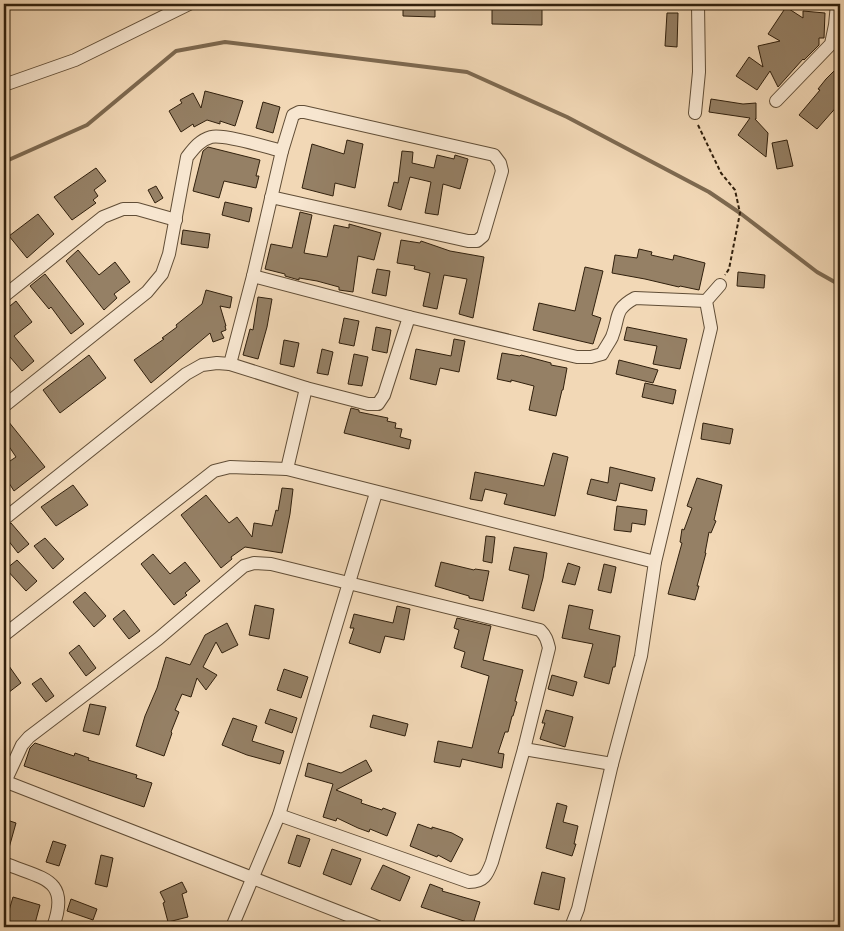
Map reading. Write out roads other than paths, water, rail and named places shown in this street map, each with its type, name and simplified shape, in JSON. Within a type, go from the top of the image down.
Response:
[{"type":"street","points":[[4,85],[75,60],[189,4]]},
{"type":"street","points":[[695,113],[699,72],[698,4]]},
{"type":"street","points":[[776,101],[831,44],[836,25],[837,4]]},
{"type":"street","points":[[230,364],[282,150],[293,115],[304,112],[494,155],[500,163],[502,171],[482,236],[477,241],[468,241],[271,197]]},
{"type":"street","points":[[4,406],[147,292],[162,274],[169,254],[187,157],[196,144],[212,137],[222,137],[282,150]]},
{"type":"street","points":[[4,296],[103,217],[123,209],[137,209],[176,220]]},
{"type":"street","points":[[252,276],[577,358],[602,354],[612,336],[618,312],[626,303],[635,298],[706,301]]},
{"type":"street","points":[[706,301],[720,285]]},
{"type":"street","points":[[572,927],[640,656],[655,562],[711,328],[706,301]]},
{"type":"street","points":[[4,519],[186,374],[202,365],[230,364],[306,388],[368,404],[378,404],[384,395],[409,317]]},
{"type":"street","points":[[287,469],[306,388]]},
{"type":"street","points":[[4,635],[214,471],[230,466],[287,469],[655,562]]},
{"type":"street","points":[[232,927],[279,815],[376,493]]},
{"type":"street","points":[[279,815],[469,882],[477,882],[486,877],[524,749],[548,648],[547,639],[540,630],[271,564],[254,563],[244,566],[233,573],[158,639],[29,737],[22,745],[4,782],[378,927]]},
{"type":"street","points":[[524,749],[612,764]]},
{"type":"street","points":[[4,863],[54,885],[59,894],[58,910],[53,927]]},
{"type":"waterway","points":[[4,162],[87,125],[176,51],[225,42],[467,72],[567,117],[709,192],[740,213],[817,272],[840,285]]}]
